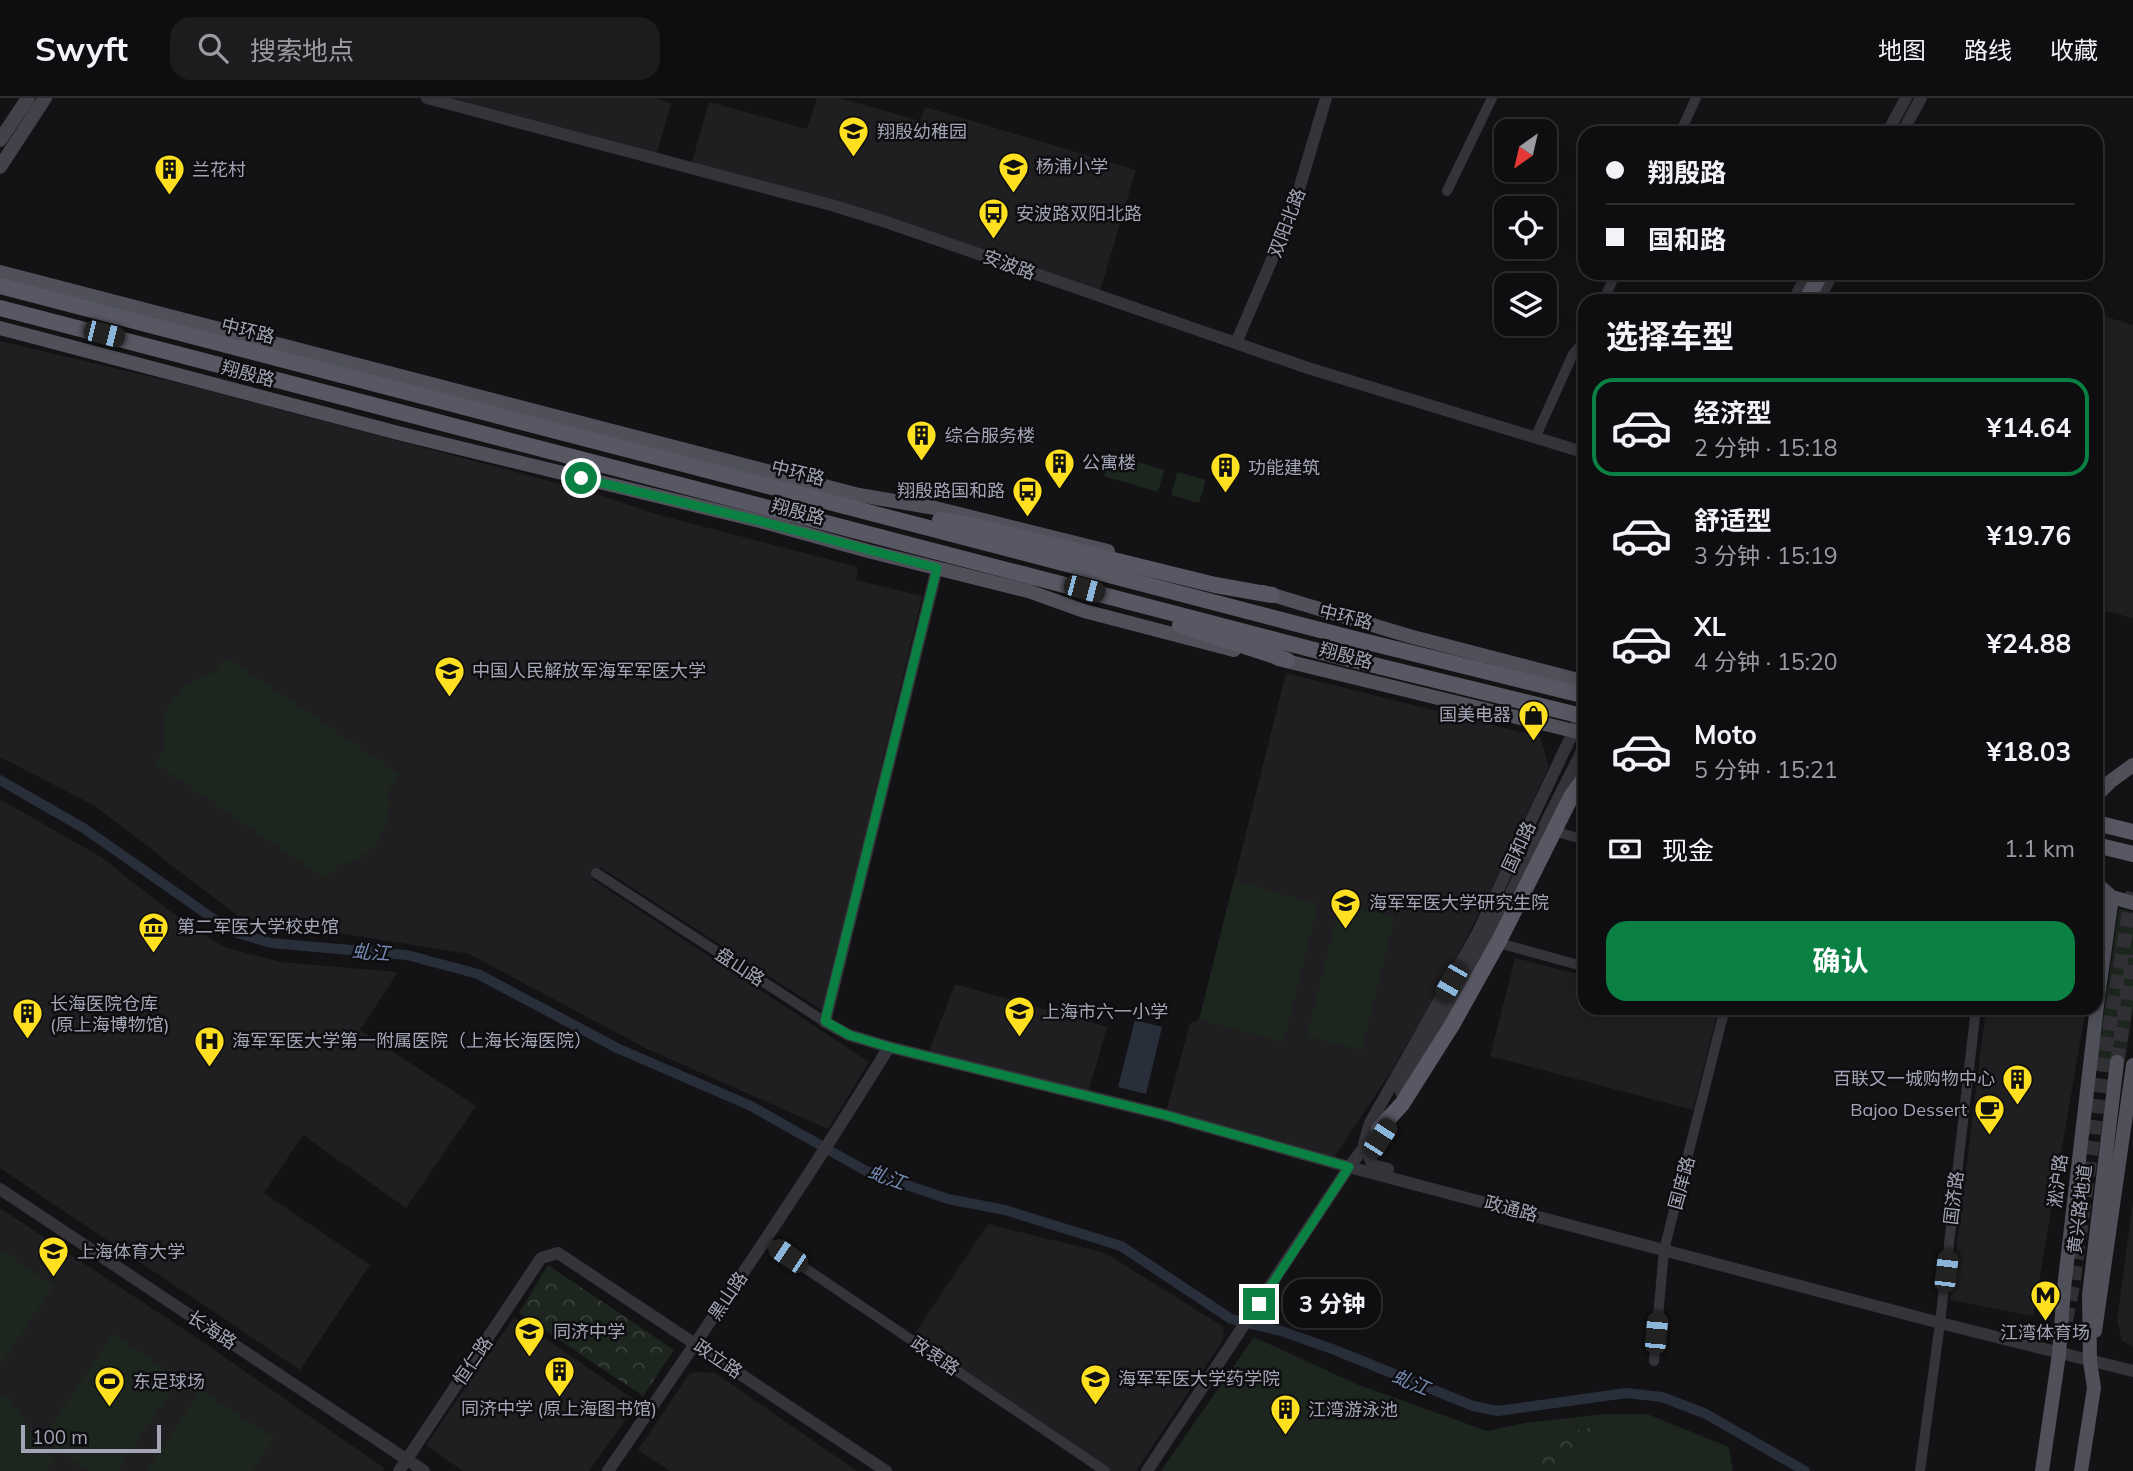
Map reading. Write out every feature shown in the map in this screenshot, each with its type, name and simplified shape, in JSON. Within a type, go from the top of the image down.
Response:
[{"type":"highway","name":"中环路","points":[[0,286],[1351,638],[1578,694]]},
{"type":"highway","points":[[0,308],[1345,658],[1578,715]]},
{"type":"highway","points":[[847,505],[971,525],[1215,585],[1272,596]]},
{"type":"highway","points":[[1032,575],[1287,660]]},
{"type":"highway","points":[[1379,1129],[1402,1104],[1452,1025],[1500,939],[1578,787]]},
{"type":"highway","points":[[2103,825],[2133,832]]},
{"type":"highway","points":[[2103,847],[2133,855]]},
{"type":"main road","points":[[0,140],[27,98]]},
{"type":"main road","points":[[0,167],[45,98]]},
{"type":"main road","name":"翔殷路","points":[[0,272],[846,492],[935,508],[1228,581],[1272,596],[1578,681]]},
{"type":"main road","name":"翔殷路","points":[[0,328],[402,434],[760,521],[1028,591],[1084,611],[1578,733]]},
{"type":"main road","points":[[2103,789],[2133,765]]},
{"type":"main road","points":[[2103,889],[2112,897],[2133,903]]},
{"type":"main road","name":"淞沪路","points":[[2103,961],[2112,897]]},
{"type":"main road","name":"淞沪路","points":[[2042,1471],[2059,1354],[2064,1288],[2096,1015]]},
{"type":"main road","name":"黄兴路地道","points":[[2090,1361],[2089,1295],[2117,1062]]},
{"type":"main road","points":[[2073,1471],[2102,1293],[2133,1065]]},
{"type":"main road","points":[[2081,1471],[2094,1388],[2090,1361]]},
{"type":"street","name":"安波路","points":[[427,98],[861,214],[1308,368],[1578,451]]},
{"type":"street","name":"双阳北路","points":[[1236,343],[1292,214],[1326,98]]},
{"type":"street","points":[[1447,191],[1492,98]]},
{"type":"street","points":[[1683,126],[1696,98]]},
{"type":"street","points":[[1891,126],[1906,98]]},
{"type":"street","points":[[1906,126],[1921,98]]},
{"type":"street","points":[[1535,438],[1578,348]]},
{"type":"street","points":[[825,1021],[937,568]]},
{"type":"street","name":"国和路","points":[[1364,1146],[1370,1123],[1477,934],[1578,737]]},
{"type":"street","name":"国和路","points":[[1147,1471],[1349,1167],[1379,1129],[1487,940],[1578,758]]},
{"type":"street","points":[[1542,828],[1578,838]]},
{"type":"street","name":"盘山路","points":[[596,873],[825,1021],[849,1035],[889,1047]]},
{"type":"street","points":[[1487,940],[1578,965]]},
{"type":"street","name":"国庠路","points":[[1654,1361],[1664,1250],[1723,1015]]},
{"type":"street","name":"国济路","points":[[1920,1471],[1975,1015]]},
{"type":"street","name":"政通路","points":[[889,1047],[1165,1115],[1349,1167],[2059,1354],[2133,1371]]},
{"type":"street","name":"黑山路","points":[[608,1471],[836,1134],[889,1047]]},
{"type":"street","points":[[1402,1104],[1369,1155],[1370,1162],[1450,1187],[1460,1196]]},
{"type":"street","name":"长海路","points":[[0,1189],[424,1471]]},
{"type":"street","name":"政衷路","points":[[765,1241],[1105,1471]]},
{"type":"street","name":"政立路","points":[[549,1254],[558,1253],[886,1471]]},
{"type":"street","name":"恒仁路","points":[[400,1471],[541,1258],[549,1254]]},
{"type":"shaded area","points":[[452,98],[656,98],[671,103],[657,153]]},
{"type":"shaded area","points":[[817,98],[840,98],[920,121],[925,107],[1136,170],[1100,291],[692,162],[709,102],[807,129]]},
{"type":"shaded area","points":[[2103,316],[2133,325],[2133,618],[2103,610]]},
{"type":"shaded area","name":"中国人民解放军海军军医大学","points":[[0,341],[194,387],[591,492],[659,515],[858,567],[856,580],[922,596],[823,1011],[600,867],[592,879],[869,1062],[828,1129],[647,1049],[469,954],[239,917],[95,806],[0,757]]},
{"type":"shaded area","name":"海军军医大学研究生院","points":[[1286,673],[1540,737],[1549,766],[1445,981],[1390,1073],[1331,1162],[1165,1115],[1190,1024],[1199,1020]]},
{"type":"shaded area","name":"海军军医大学第一附属医院（上海长海医院）","points":[[0,799],[101,857],[184,922],[224,947],[280,962],[398,972],[360,1030],[476,1106],[406,1208],[303,1135],[264,1193],[370,1265],[300,1370],[0,1168]]},
{"type":"shaded area","points":[[1515,958],[1578,974],[1578,1015],[1717,1015],[1693,1110],[1490,1056]]},
{"type":"shaded area","name":"上海市六一小学","points":[[955,984],[1107,1027],[1088,1093],[929,1051]]},
{"type":"shaded area","points":[[1985,1015],[2085,1015],[2033,1316],[1950,1300]]},
{"type":"shaded area","points":[[2133,1201],[2133,1347],[2122,1341],[2117,1320]]},
{"type":"shaded area","name":"上海体育大学","points":[[0,1208],[200,1340],[384,1468],[383,1471],[0,1471]]},
{"type":"shaded area","name":"海军军医大学药学院","points":[[988,1224],[1105,1253],[1224,1327],[1223,1340],[1136,1471],[1108,1471],[911,1339]]},
{"type":"shaded area","name":"同济中学","points":[[514,1317],[638,1402],[589,1471],[463,1471],[426,1445]]},
{"type":"shaded area","points":[[715,1373],[857,1471],[670,1471],[638,1450],[689,1374]]},
{"type":"green space","points":[[1110,454],[1164,470],[1158,492],[1104,476]]},
{"type":"green space","points":[[1177,472],[1206,480],[1199,503],[1171,495]]},
{"type":"green space","points":[[226,657],[399,774],[389,790],[390,810],[374,846],[358,859],[336,867],[327,880],[155,763],[165,749],[164,719],[170,704],[186,685],[215,672]]},
{"type":"green space","points":[[1234,880],[1318,905],[1284,1042],[1199,1020]]},
{"type":"green space","points":[[1340,904],[1395,917],[1362,1050],[1307,1036]]},
{"type":"green space","points":[[2119,909],[2133,912],[2133,1009],[2125,1062],[2097,1058]]},
{"type":"green space","points":[[0,1249],[54,1286],[0,1365]]},
{"type":"green space","points":[[548,1265],[674,1350],[643,1396],[519,1313]]},
{"type":"green space","name":"东足球场","points":[[113,1334],[179,1379],[117,1471],[89,1471],[42,1439]]},
{"type":"green space","points":[[1254,1337],[1356,1384],[1487,1431],[1525,1423],[1604,1414],[1647,1414],[1729,1447],[1733,1471],[1161,1471]]},
{"type":"green space","points":[[201,1390],[274,1438],[252,1471],[147,1471]]},
{"type":"green space","points":[[0,1393],[11,1401],[25,1418],[35,1444],[56,1458],[48,1471],[0,1471]]},
{"type":"green space","points":[[1592,1427],[1610,1431],[1617,1439],[1580,1449],[1563,1458],[1549,1471],[1516,1471],[1553,1437]]},
{"type":"water","points":[[1135,1020],[1162,1027],[1146,1094],[1118,1087]]},
{"type":"waterway","name":"虬江","points":[[0,780],[85,829],[221,924],[240,934],[271,943],[407,955],[478,974],[617,1048],[751,1106],[866,1171],[948,1199],[1005,1210],[1121,1246],[1231,1319],[1281,1331],[1473,1406],[1498,1411],[1626,1393],[1662,1397],[1706,1414],[1805,1471]]},
{"type":"tunnel","points":[[2066,1321],[2104,1059],[2133,890]]},
{"type":"tunnel","points":[[2117,1062],[2133,955]]},
{"type":"place","name":"翔殷幼稚园","points":[[854,159]]},
{"type":"place","name":"杨浦小学","points":[[1013,194]]},
{"type":"place","name":"兰花村","points":[[169,197]]},
{"type":"place","name":"安波路双阳北路","points":[[993,241]]},
{"type":"place","name":"综合服务楼","points":[[922,463]]},
{"type":"place","name":"公寓楼","points":[[1059,490]]},
{"type":"place","name":"功能建筑","points":[[1225,495]]},
{"type":"place","name":"翔殷路国和路","points":[[1028,518]]},
{"type":"place","name":"中国人民解放军海军军医大学","points":[[449,698]]},
{"type":"place","name":"国美电器","points":[[1534,742]]},
{"type":"place","name":"海军军医大学研究生院","points":[[1346,930]]},
{"type":"place","name":"第二军医大学校史馆","points":[[154,954]]},
{"type":"place","name":"上海市六一小学","points":[[1019,1039]]},
{"type":"place","name":"长海医院仓库 (原上海博物馆)","points":[[27,1041]]},
{"type":"place","name":"海军军医大学第一附属医院（上海长海医院）","points":[[209,1068]]},
{"type":"place","name":"百联又一城购物中心","points":[[2018,1106]]},
{"type":"place","name":"Bajoo Dessert","points":[[1990,1137]]},
{"type":"place","name":"上海体育大学","points":[[54,1279]]},
{"type":"place","name":"江湾体育场","points":[[2045,1322]]},
{"type":"place","name":"同济中学","points":[[530,1359]]},
{"type":"place","name":"同济中学 (原上海图书馆)","points":[[559,1398]]},
{"type":"place","name":"海军军医大学药学院","points":[[1095,1406]]},
{"type":"place","name":"东足球场","points":[[110,1409]]},
{"type":"place","name":"江湾游泳池","points":[[1285,1437]]},
{"type":"route","points":[[581,478],[760,521],[937,568],[825,1021],[849,1035],[889,1047],[1165,1115],[1349,1167],[1259,1304]]}]
